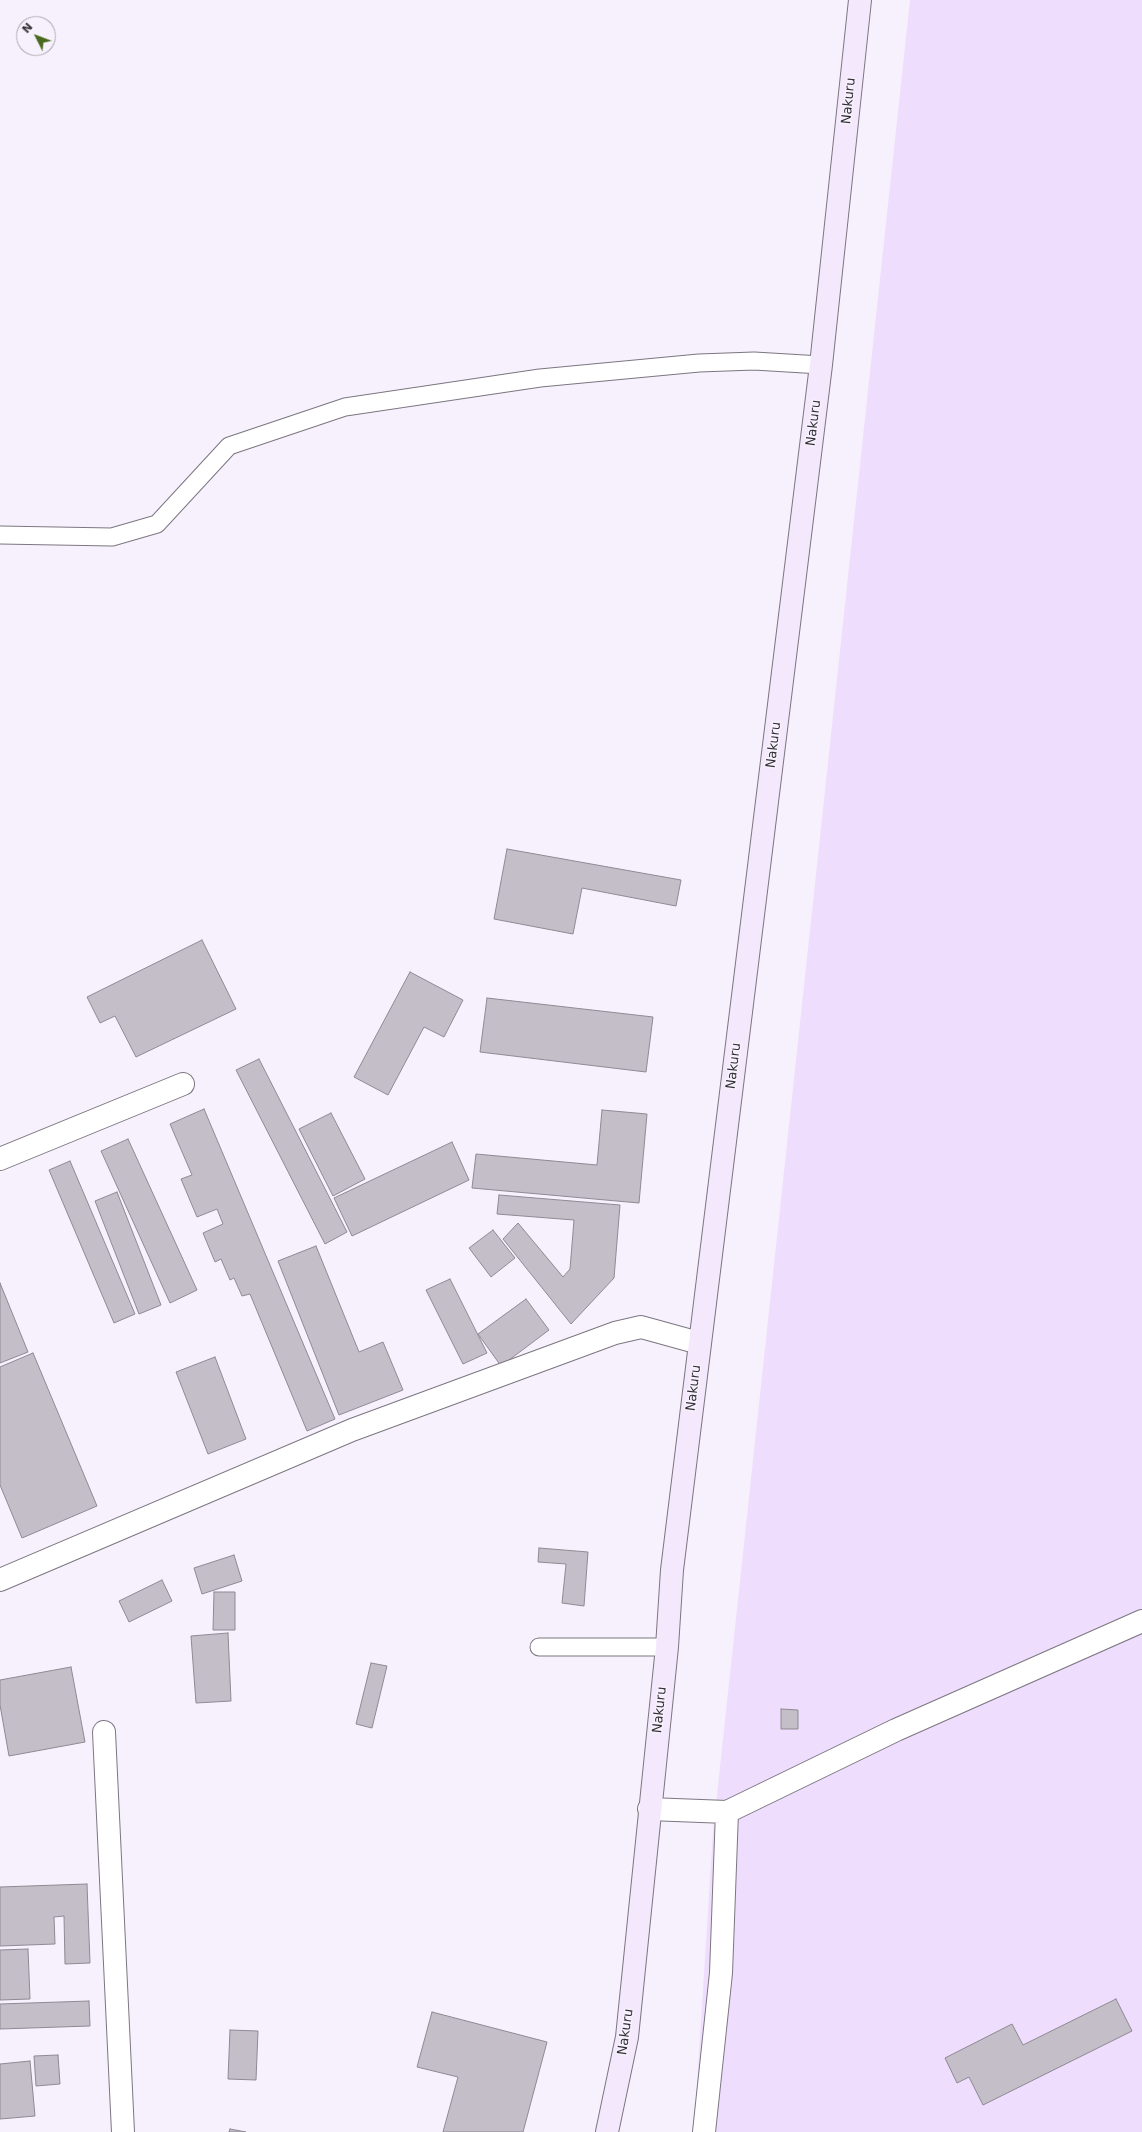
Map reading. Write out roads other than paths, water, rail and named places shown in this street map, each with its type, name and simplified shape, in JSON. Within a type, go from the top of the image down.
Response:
[{"type":"main road","name":"Nakuru","points":[[607,2132],[627,2037],[649,1809],[667,1647],[672,1570],[821,365],[860,0]]},
{"type":"street","points":[[0,1159],[183,1084]]},
{"type":"street","points":[[0,1580],[352,1430],[615,1333],[641,1327],[699,1343]]},
{"type":"street","points":[[649,1809],[727,1812],[896,1730],[1140,1627]]},
{"type":"street","points":[[104,1732],[123,2132]]},
{"type":"street","points":[[704,2132],[721,1973],[723,1875],[727,1812]]},
{"type":"lane","points":[[0,535],[112,537],[157,524],[228,446],[345,407],[540,378],[699,363],[754,361],[821,365]]},
{"type":"lane","points":[[539,1647],[667,1647]]}]
